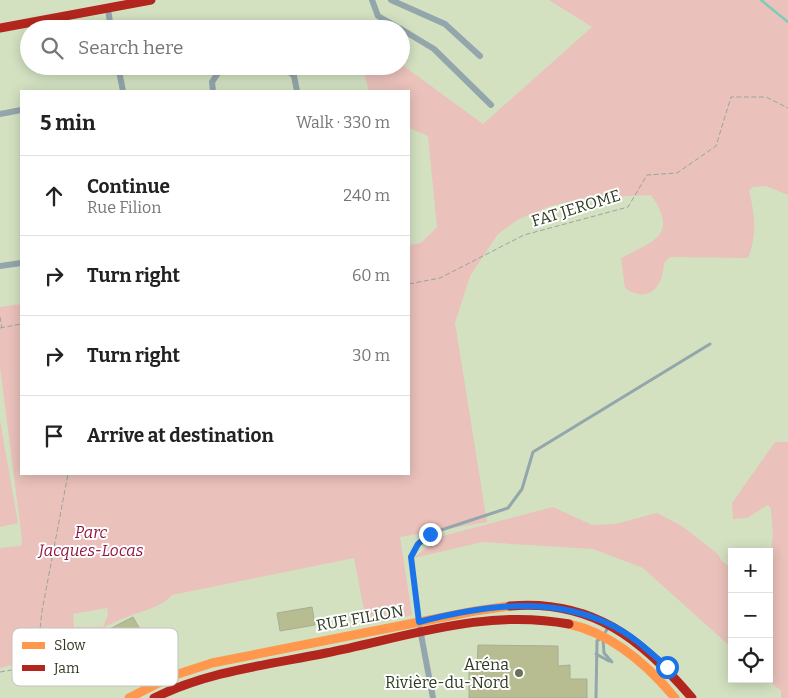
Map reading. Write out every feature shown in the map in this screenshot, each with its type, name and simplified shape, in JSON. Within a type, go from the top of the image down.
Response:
[{"type":"street","points":[[45,20],[151,0]]},
{"type":"street","points":[[372,0],[378,16],[385,20]]},
{"type":"street","points":[[391,0],[445,24],[480,56]]},
{"type":"street","points":[[108,9],[110,20]]},
{"type":"street","points":[[0,28],[20,24]]},
{"type":"street","points":[[410,34],[434,49],[492,105]]},
{"type":"street","points":[[120,75],[123,90]]},
{"type":"street","points":[[213,90],[212,82],[217,75]]},
{"type":"street","points":[[293,75],[297,90]]},
{"type":"street","points":[[0,114],[20,110]]},
{"type":"street","points":[[0,266],[20,263]]},
{"type":"street","name":"RUE FILION","points":[[178,674],[215,662],[271,650],[492,607],[523,605],[553,608],[589,616],[610,624],[643,645],[667,667],[692,698]]},
{"type":"street","name":"RUE FILION","points":[[178,686],[272,663],[420,633],[495,619],[526,618],[555,621],[603,636],[645,664],[674,698]]},
{"type":"street","points":[[419,622],[433,698]]},
{"type":"street","name":"RUE FILION","points":[[129,698],[152,686]]},
{"type":"street","name":"RUE FILION","points":[[154,698],[176,686]]},
{"type":"lane","points":[[419,622],[411,557],[418,544],[430,534],[508,508],[522,489],[533,452],[710,344]]},
{"type":"lane","points":[[596,698],[597,641],[603,636],[610,624]]},
{"type":"lane","points":[[596,654],[612,662],[604,653],[603,636]]},
{"type":"path","name":"FAT JEROME","points":[[410,284],[440,278],[524,236],[628,206],[647,175],[676,173],[716,146],[731,97],[766,97],[788,108]]},
{"type":"path","points":[[0,318],[1,328],[20,324]]},
{"type":"path","points":[[40,628],[68,475]]},
{"type":"green space","name":"Parc Jacques-Locas","points":[[549,0],[788,0],[788,195],[766,186],[753,187],[749,191],[753,208],[754,233],[748,258],[670,257],[664,263],[661,280],[653,291],[647,294],[633,293],[625,288],[621,258],[644,247],[659,235],[663,228],[663,219],[659,208],[651,195],[584,198],[550,206],[517,220],[498,234],[470,276],[455,323],[487,522],[400,537],[412,615],[367,625],[354,558],[172,595],[157,606],[104,628],[12,628],[12,665],[0,668],[0,548],[21,546],[22,539],[0,367],[0,307],[20,304],[20,475],[410,475],[410,245],[421,243],[437,227],[428,136],[410,128],[410,90],[369,90],[365,75],[410,75],[410,71],[483,124],[592,27]],"holes":[[[107,608],[108,615],[103,627],[74,627],[73,614]]]},
{"type":"green space","points":[[0,420],[18,523],[0,527]]},
{"type":"green space","points":[[775,442],[788,442],[788,698],[781,698],[781,691],[772,683],[773,548],[771,548],[773,535],[771,509],[768,505],[747,518],[733,519],[732,503]]},
{"type":"green space","points":[[553,507],[592,525],[615,524],[657,513],[682,526],[718,554],[721,560],[728,566],[728,644],[643,568],[593,549],[482,542],[414,558],[439,537]]},
{"type":"building","points":[[312,607],[315,625],[280,631],[277,613]]},
{"type":"building","points":[[133,617],[139,628],[112,628]]},
{"type":"building","name":"Aréna Rivière-du-Nord","points":[[478,645],[558,646],[558,666],[570,665],[570,679],[587,679],[587,698],[469,698],[469,668],[477,668]]},
{"type":"waterway","points":[[761,0],[788,22]]},
{"type":"traffic: slow","points":[[178,674],[212,663],[475,611],[510,606]]},
{"type":"traffic: slow","points":[[569,624],[600,635],[628,652],[641,662],[675,698]]},
{"type":"traffic: slow","points":[[129,698],[152,686]]},
{"type":"traffic: jam","points":[[43,20],[151,0]]},
{"type":"traffic: jam","points":[[0,28],[20,24]]},
{"type":"traffic: jam","points":[[510,606],[539,606],[566,609],[590,616],[613,627],[654,658],[692,698]]},
{"type":"traffic: jam","points":[[154,698],[196,681],[217,675],[446,626],[507,620],[538,620],[569,624]]},
{"type":"place","name":"Aréna Rivière-du-Nord","points":[[519,673]]},
{"type":"route","points":[[430,534],[418,544],[411,557],[419,622],[492,607],[523,605],[553,608],[589,616],[610,624],[643,645],[667,667]]}]
